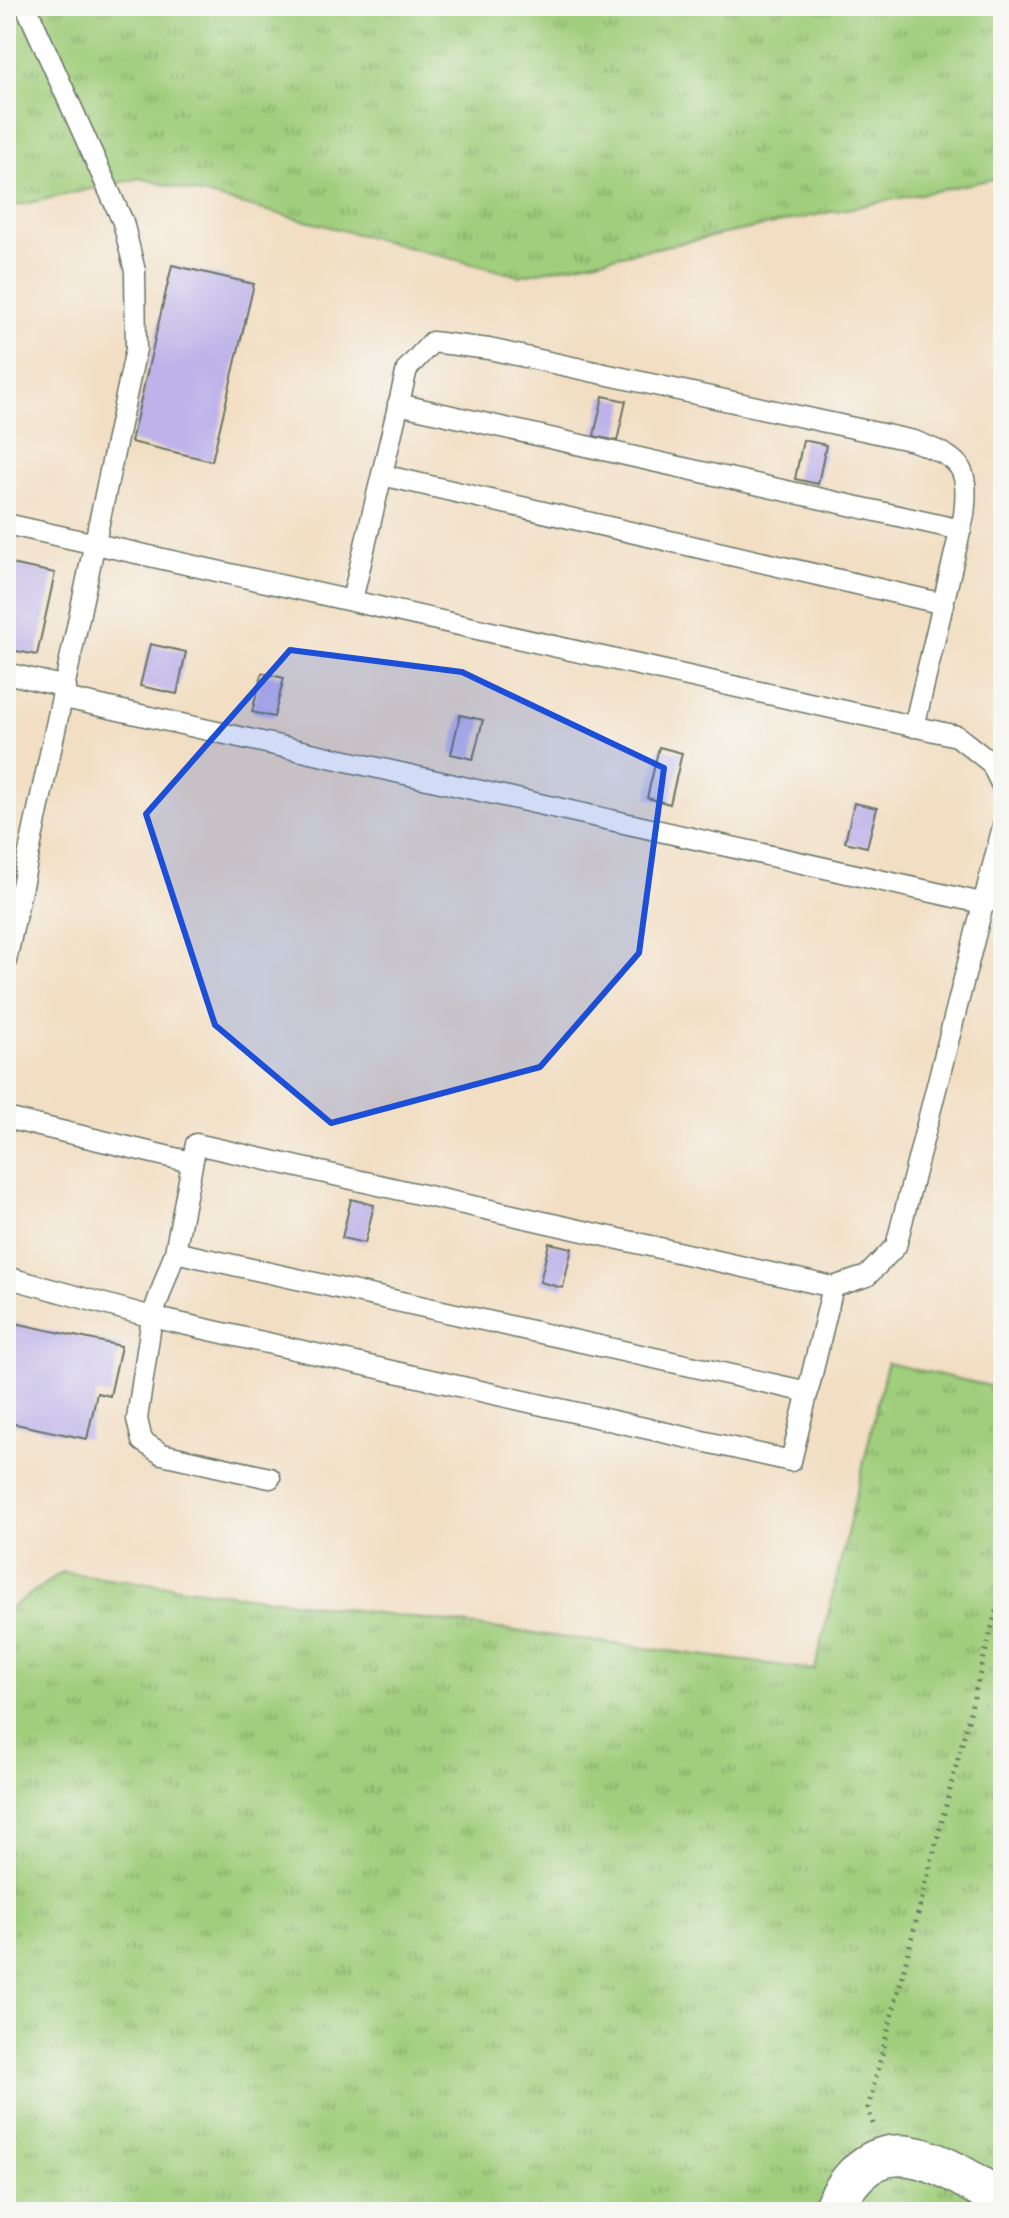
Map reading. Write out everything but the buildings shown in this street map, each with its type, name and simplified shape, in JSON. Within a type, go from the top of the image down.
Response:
[{"type":"street","points":[[832,2212],[841,2193],[860,2172],[884,2155],[910,2154],[946,2165],[1003,2202]]},
{"type":"lane","points":[[6,961],[66,692],[136,349],[135,271],[123,222],[26,6]]},
{"type":"lane","points":[[352,600],[407,369],[432,342],[489,349],[914,441],[952,456],[968,483],[961,530],[914,727]]},
{"type":"lane","points":[[398,404],[961,530]]},
{"type":"lane","points":[[382,475],[944,604]]},
{"type":"lane","points":[[6,524],[957,736],[991,763],[1003,788]]},
{"type":"lane","points":[[6,673],[66,692],[986,904]]},
{"type":"lane","points":[[270,1478],[162,1454],[142,1441],[137,1419],[152,1317],[175,1252],[196,1144],[833,1287],[867,1276],[896,1246],[986,904],[1003,826]]},
{"type":"lane","points":[[6,1118],[191,1162]]},
{"type":"lane","points":[[175,1252],[808,1392]]},
{"type":"lane","points":[[6,1277],[152,1317],[791,1461],[833,1287]]},
{"type":"path","points":[[884,2155],[868,2108],[1003,1584]]},
{"type":"highlighted area","points":[[290,650],[462,672],[664,768],[639,953],[540,1067],[331,1123],[215,1025],[146,814]]},
{"type":"green space","points":[[6,6],[1003,6],[1003,177],[519,276],[140,178],[6,208]]},
{"type":"green space","points":[[887,1363],[999,1388],[1003,1375],[1003,2212],[6,2212],[6,1611],[62,1572],[815,1670]]}]
